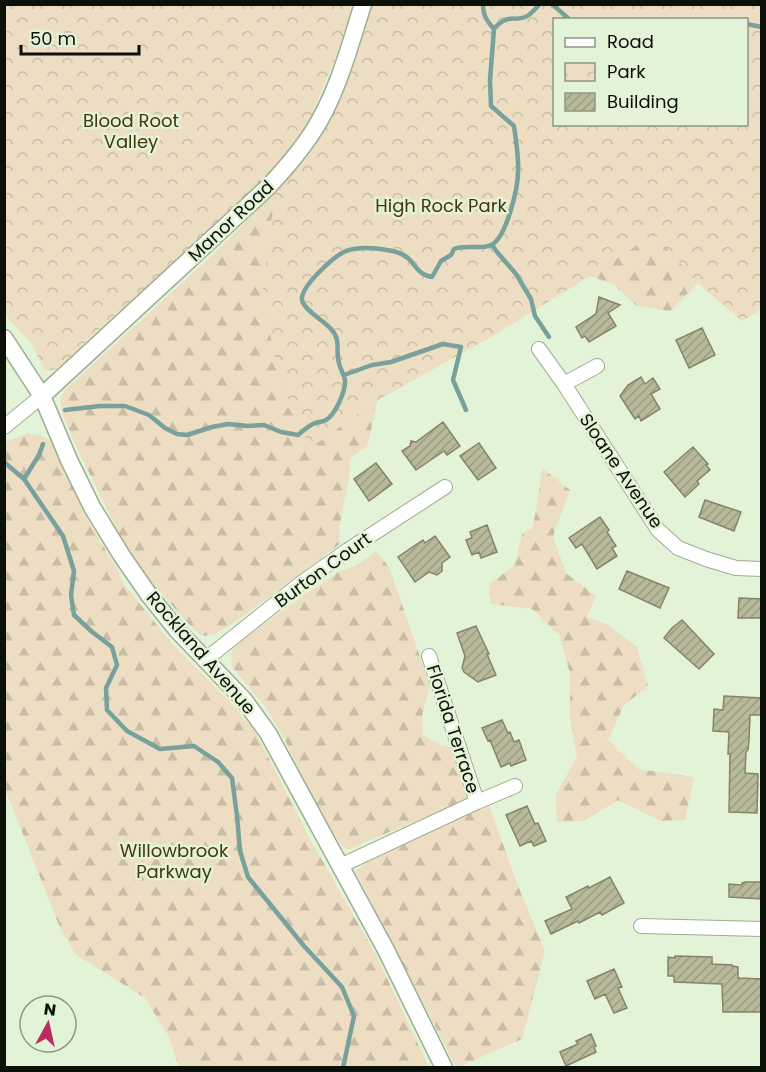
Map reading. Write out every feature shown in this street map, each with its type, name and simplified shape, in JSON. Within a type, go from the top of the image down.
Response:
[{"type":"street","name":"Manor Road","points":[[42,396],[268,187],[292,161],[313,132],[330,100],[363,4]]},
{"type":"street","name":"Rockland Avenue","points":[[4,338],[42,396],[92,507],[122,556],[177,630],[244,700],[268,733],[386,950],[444,1068]]},
{"type":"street","name":"Sloane Avenue","points":[[539,349],[658,530],[678,548],[706,559],[736,568],[762,569]]},
{"type":"street","points":[[564,384],[597,366]]},
{"type":"street","points":[[4,427],[42,396]]},
{"type":"street","name":"Burton Court","points":[[205,660],[300,584],[446,487]]},
{"type":"street","name":"Florida Terrace","points":[[429,656],[477,802]]},
{"type":"street","name":"Florida Terrace","points":[[340,866],[515,786]]},
{"type":"street","points":[[640,926],[762,929]]},
{"type":"green space","name":"Blood Root Valley","points":[[4,5],[354,5],[310,119],[292,150],[237,206],[57,369],[45,371],[31,343],[5,315]]},
{"type":"green space","name":"High Rock Park","points":[[373,5],[761,5],[761,310],[742,321],[698,283],[670,311],[637,306],[613,284],[590,276],[496,334],[378,399],[367,447],[350,458],[349,478],[339,528],[340,544],[235,622],[215,634],[204,636],[196,632],[149,580],[120,536],[76,446],[63,415],[60,400],[65,390],[219,249],[306,160],[320,139],[345,90]]},
{"type":"green space","name":"High Rock Park","points":[[373,5],[761,5],[761,310],[742,321],[698,283],[654,234],[496,334],[378,400],[310,448],[278,376],[263,295],[268,239],[277,189],[306,160],[332,117],[352,71]]},
{"type":"green space","name":"Willowbrook Parkway","points":[[27,434],[41,436],[52,443],[89,522],[123,583],[173,645],[237,709],[258,737],[310,839],[376,955],[429,1067],[179,1067],[168,1035],[145,998],[75,954],[61,930],[5,789],[5,442]]},
{"type":"green space","points":[[542,468],[570,490],[553,536],[566,573],[596,596],[587,617],[607,624],[637,647],[648,686],[624,705],[608,740],[638,769],[694,777],[685,820],[660,821],[618,800],[584,821],[557,822],[556,794],[577,757],[570,718],[570,674],[560,636],[532,609],[491,604],[489,585],[515,565],[522,534],[532,528]]},
{"type":"green space","points":[[376,551],[389,567],[430,685],[422,716],[423,735],[440,745],[456,748],[468,796],[462,802],[352,849],[346,849],[311,798],[285,740],[267,709],[232,667],[231,654],[234,647],[245,636],[338,572],[358,565]]},
{"type":"green space","points":[[489,805],[520,891],[545,951],[522,1039],[456,1067],[355,871],[377,855]]},
{"type":"building","points":[[599,297],[620,305],[608,313],[616,326],[589,342],[585,336],[582,338],[576,327],[596,314]]},
{"type":"building","points":[[702,328],[715,355],[689,368],[676,340]]},
{"type":"building","points":[[641,377],[645,384],[653,378],[660,389],[651,394],[660,409],[641,421],[639,416],[635,419],[620,396],[628,385]]},
{"type":"building","points":[[443,422],[460,446],[447,455],[444,451],[416,470],[402,451],[410,446],[411,441],[416,442]]},
{"type":"building","points":[[479,443],[496,468],[478,480],[460,456]]},
{"type":"building","points":[[693,447],[708,464],[706,465],[710,470],[697,481],[699,484],[685,497],[664,472]]},
{"type":"building","points":[[376,463],[392,484],[369,501],[354,479]]},
{"type":"building","points":[[705,500],[741,512],[734,531],[699,517]]},
{"type":"building","points":[[600,517],[616,546],[612,548],[617,556],[597,569],[582,544],[576,548],[569,538]]},
{"type":"building","points":[[487,525],[497,552],[481,558],[479,552],[472,555],[466,540],[472,538],[470,532]]},
{"type":"building","points":[[435,536],[450,557],[442,563],[442,571],[437,575],[429,572],[415,582],[398,557],[423,540],[425,543]]},
{"type":"building","points":[[627,571],[669,588],[660,608],[619,589]]},
{"type":"building","points":[[739,598],[762,599],[762,618],[738,618]]},
{"type":"building","points":[[682,620],[714,654],[699,669],[664,638]]},
{"type":"building","points":[[476,626],[496,675],[478,682],[462,668],[465,656],[457,633]]},
{"type":"building","points":[[724,696],[762,698],[762,715],[750,715],[745,773],[758,774],[757,813],[729,812],[729,732],[713,731],[714,709],[723,710]]},
{"type":"building","points":[[502,720],[514,742],[519,740],[526,760],[501,767],[490,740],[488,741],[482,728]]},
{"type":"building","points":[[527,806],[546,841],[534,846],[531,841],[520,846],[506,815]]},
{"type":"building","points":[[610,877],[624,903],[602,915],[600,912],[551,934],[545,921],[572,909],[566,897]]},
{"type":"building","points":[[745,882],[762,882],[762,899],[729,897],[729,884],[742,885]]},
{"type":"building","points":[[675,956],[712,957],[712,964],[738,967],[738,978],[762,979],[762,1012],[723,1012],[722,984],[674,982],[674,976],[668,976],[668,957],[675,958]]},
{"type":"building","points":[[614,969],[622,987],[618,988],[627,1008],[614,1013],[605,994],[595,999],[587,981]]},
{"type":"building","points":[[591,1034],[596,1052],[566,1066],[560,1052],[578,1044],[576,1041]]},
{"type":"waterway","points":[[483,4],[486,18],[494,29]]},
{"type":"waterway","points":[[65,410],[125,406],[149,415],[177,434],[187,435],[228,424],[264,425],[281,432],[298,435],[311,425],[329,417],[344,390],[344,378],[334,333],[310,311],[302,300],[306,288],[319,272],[346,251],[366,248],[395,252],[408,258],[421,272],[432,277],[441,261],[451,255],[454,249],[487,246],[496,241],[502,233],[510,212],[516,189],[518,166],[514,126],[491,106],[490,80],[494,29],[504,20],[529,15],[540,4]]},
{"type":"waterway","points":[[552,4],[568,18]]},
{"type":"waterway","points":[[748,24],[762,27]]},
{"type":"waterway","points":[[492,245],[516,274],[531,299],[535,316],[549,337]]},
{"type":"waterway","points":[[344,375],[443,344],[461,347],[453,380],[466,410]]},
{"type":"waterway","points":[[24,479],[43,444]]},
{"type":"waterway","points":[[4,462],[24,479],[63,536],[74,571],[71,595],[74,615],[112,647],[117,665],[106,688],[107,710],[127,731],[160,749],[194,746],[218,762],[232,778],[240,851],[248,877],[304,946],[342,987],[354,1016],[343,1068]]}]
